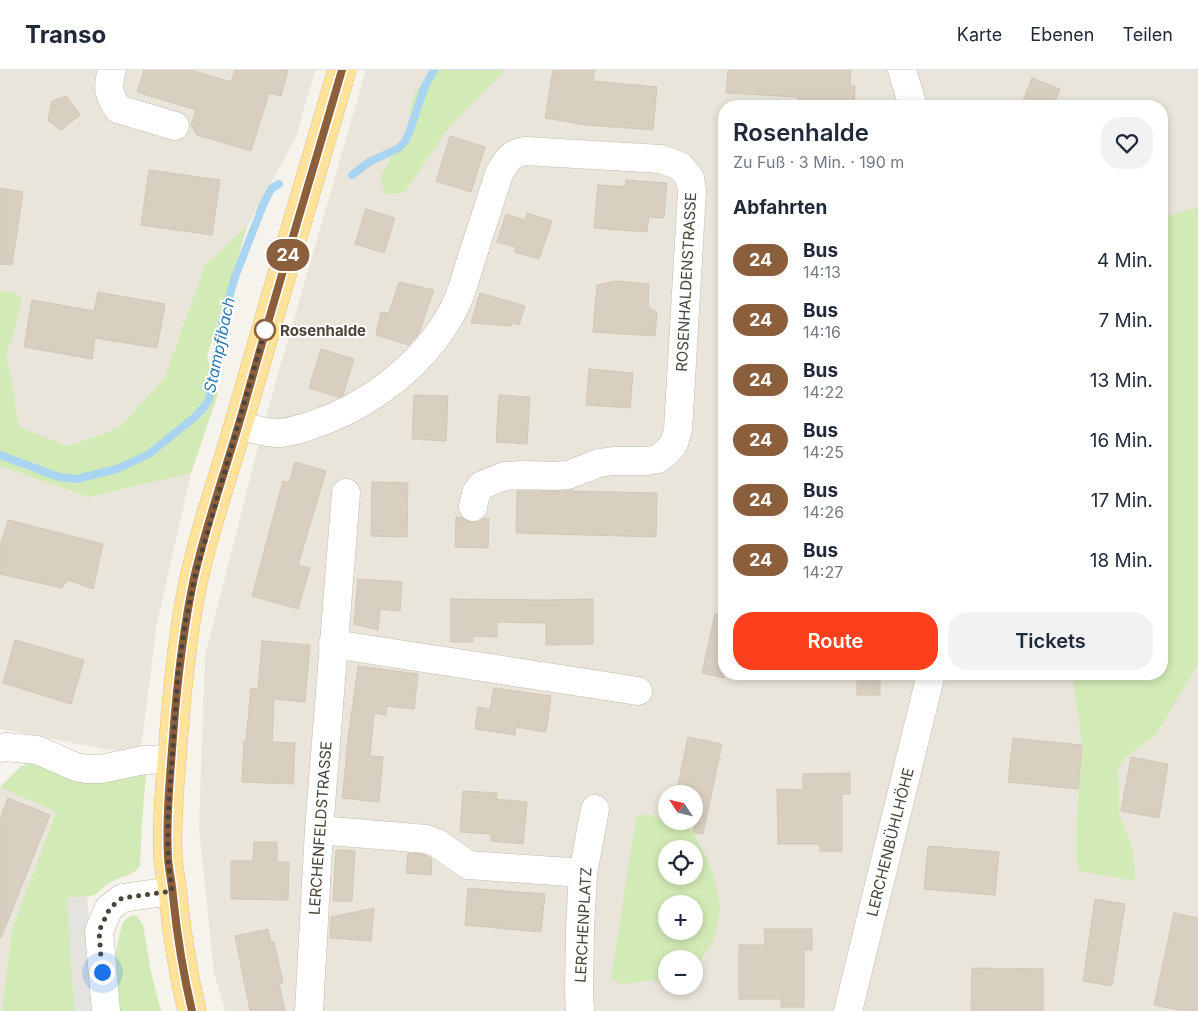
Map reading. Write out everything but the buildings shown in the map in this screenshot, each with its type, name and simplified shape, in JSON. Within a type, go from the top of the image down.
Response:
[{"type":"main road","points":[[192,1011],[178,941],[168,859],[168,818],[178,673],[185,625],[195,576],[217,496],[342,70]]},
{"type":"street","points":[[112,70],[108,84],[111,98],[118,109],[175,126]]},
{"type":"street","points":[[902,70],[912,100]]},
{"type":"street","name":"ROSENHALDENSTRASSE","points":[[238,425],[277,433],[295,431],[327,420],[356,407],[383,389],[417,360],[448,320],[460,297],[499,174],[506,162],[515,153],[525,151],[661,159],[680,166],[690,178],[692,192],[678,430],[674,443],[668,451],[658,458],[647,461],[598,463],[568,476],[505,476],[482,485],[476,493],[473,507]]},
{"type":"street","name":"LERCHENFELDSTRASSE","points":[[309,1011],[319,830],[346,493]]},
{"type":"street","points":[[333,644],[638,691]]},
{"type":"street","name":"LERCHENBÜHLHÖHE","points":[[848,1011],[930,680]]},
{"type":"street","points":[[0,748],[37,750],[76,767],[87,769],[100,769],[144,760],[172,759]]},
{"type":"street","name":"LERCHENPLATZ","points":[[580,1011],[580,929],[583,873],[595,809]]},
{"type":"street","points":[[319,830],[426,839],[437,843],[468,865],[583,873]]},
{"type":"street","points":[[106,1011],[99,931],[105,917],[110,908],[122,898],[172,891]]},
{"type":"shaded area","points":[[0,70],[315,70],[296,137],[248,225],[205,265],[165,377],[119,428],[68,446],[19,427],[6,357],[10,344],[14,292],[0,291]]},
{"type":"shaded area","points":[[366,70],[1198,70],[1198,207],[1168,216],[1168,100],[718,100],[718,680],[1073,680],[1082,745],[1078,789],[1076,856],[1079,871],[1133,850],[1119,813],[1117,773],[1122,762],[1131,753],[1155,736],[1198,665],[1198,1011],[225,1011],[214,972],[199,829],[205,656],[266,416]]},
{"type":"shaded area","points":[[0,466],[89,497],[191,473],[157,623],[140,756],[0,729]]},
{"type":"shaded area","points":[[0,787],[56,812],[12,929],[2,1011],[0,1011]]},
{"type":"shaded area","points":[[87,896],[95,1011],[75,1011],[67,898]]},
{"type":"green space","points":[[435,70],[505,70],[448,129],[404,193],[385,194],[380,177],[407,131],[414,93]]},
{"type":"green space","points":[[1198,207],[1198,665],[1155,736],[1131,753],[1122,762],[1117,773],[1119,813],[1133,850],[1135,881],[1079,871],[1076,856],[1078,789],[1082,745],[1073,680],[1168,680],[1168,216]]},
{"type":"green space","points":[[248,225],[207,356],[218,394],[191,473],[89,497],[0,466],[0,291],[14,292],[22,298],[6,357],[19,427],[68,446],[119,428],[165,377],[205,265]]},
{"type":"green space","points":[[37,761],[146,774],[140,866],[137,870],[110,882],[94,895],[67,898],[75,1011],[2,1011],[12,929],[56,812],[0,787],[21,766]]},
{"type":"green space","points":[[645,814],[658,818],[658,830],[692,830],[697,840],[658,840],[658,885],[703,885],[703,852],[713,873],[720,906],[714,940],[703,957],[703,950],[658,950],[658,980],[620,984],[611,979],[636,818]]},
{"type":"green space","points":[[133,915],[137,916],[143,925],[151,972],[161,1011],[119,1011],[113,965],[122,924]]},
{"type":"waterway","name":"Stampfibach","points":[[352,175],[369,162],[399,148],[405,141],[425,86],[434,70]]},
{"type":"waterway","name":"Stampfibach","points":[[0,455],[59,477],[76,479],[117,469],[149,454],[196,416],[209,399],[222,323],[235,277],[263,205],[271,189],[279,184]]},
{"type":"bus line","name":"24","points":[[192,1011],[178,941],[168,859],[168,818],[178,673],[185,625],[195,576],[217,496],[342,70]]},
{"type":"place","name":"Rosenhalde","points":[[265,330]]},
{"type":"route","points":[[102,972],[99,931],[110,908],[122,898],[172,891],[168,859],[168,818],[178,673],[185,625],[195,576],[265,330]]}]
